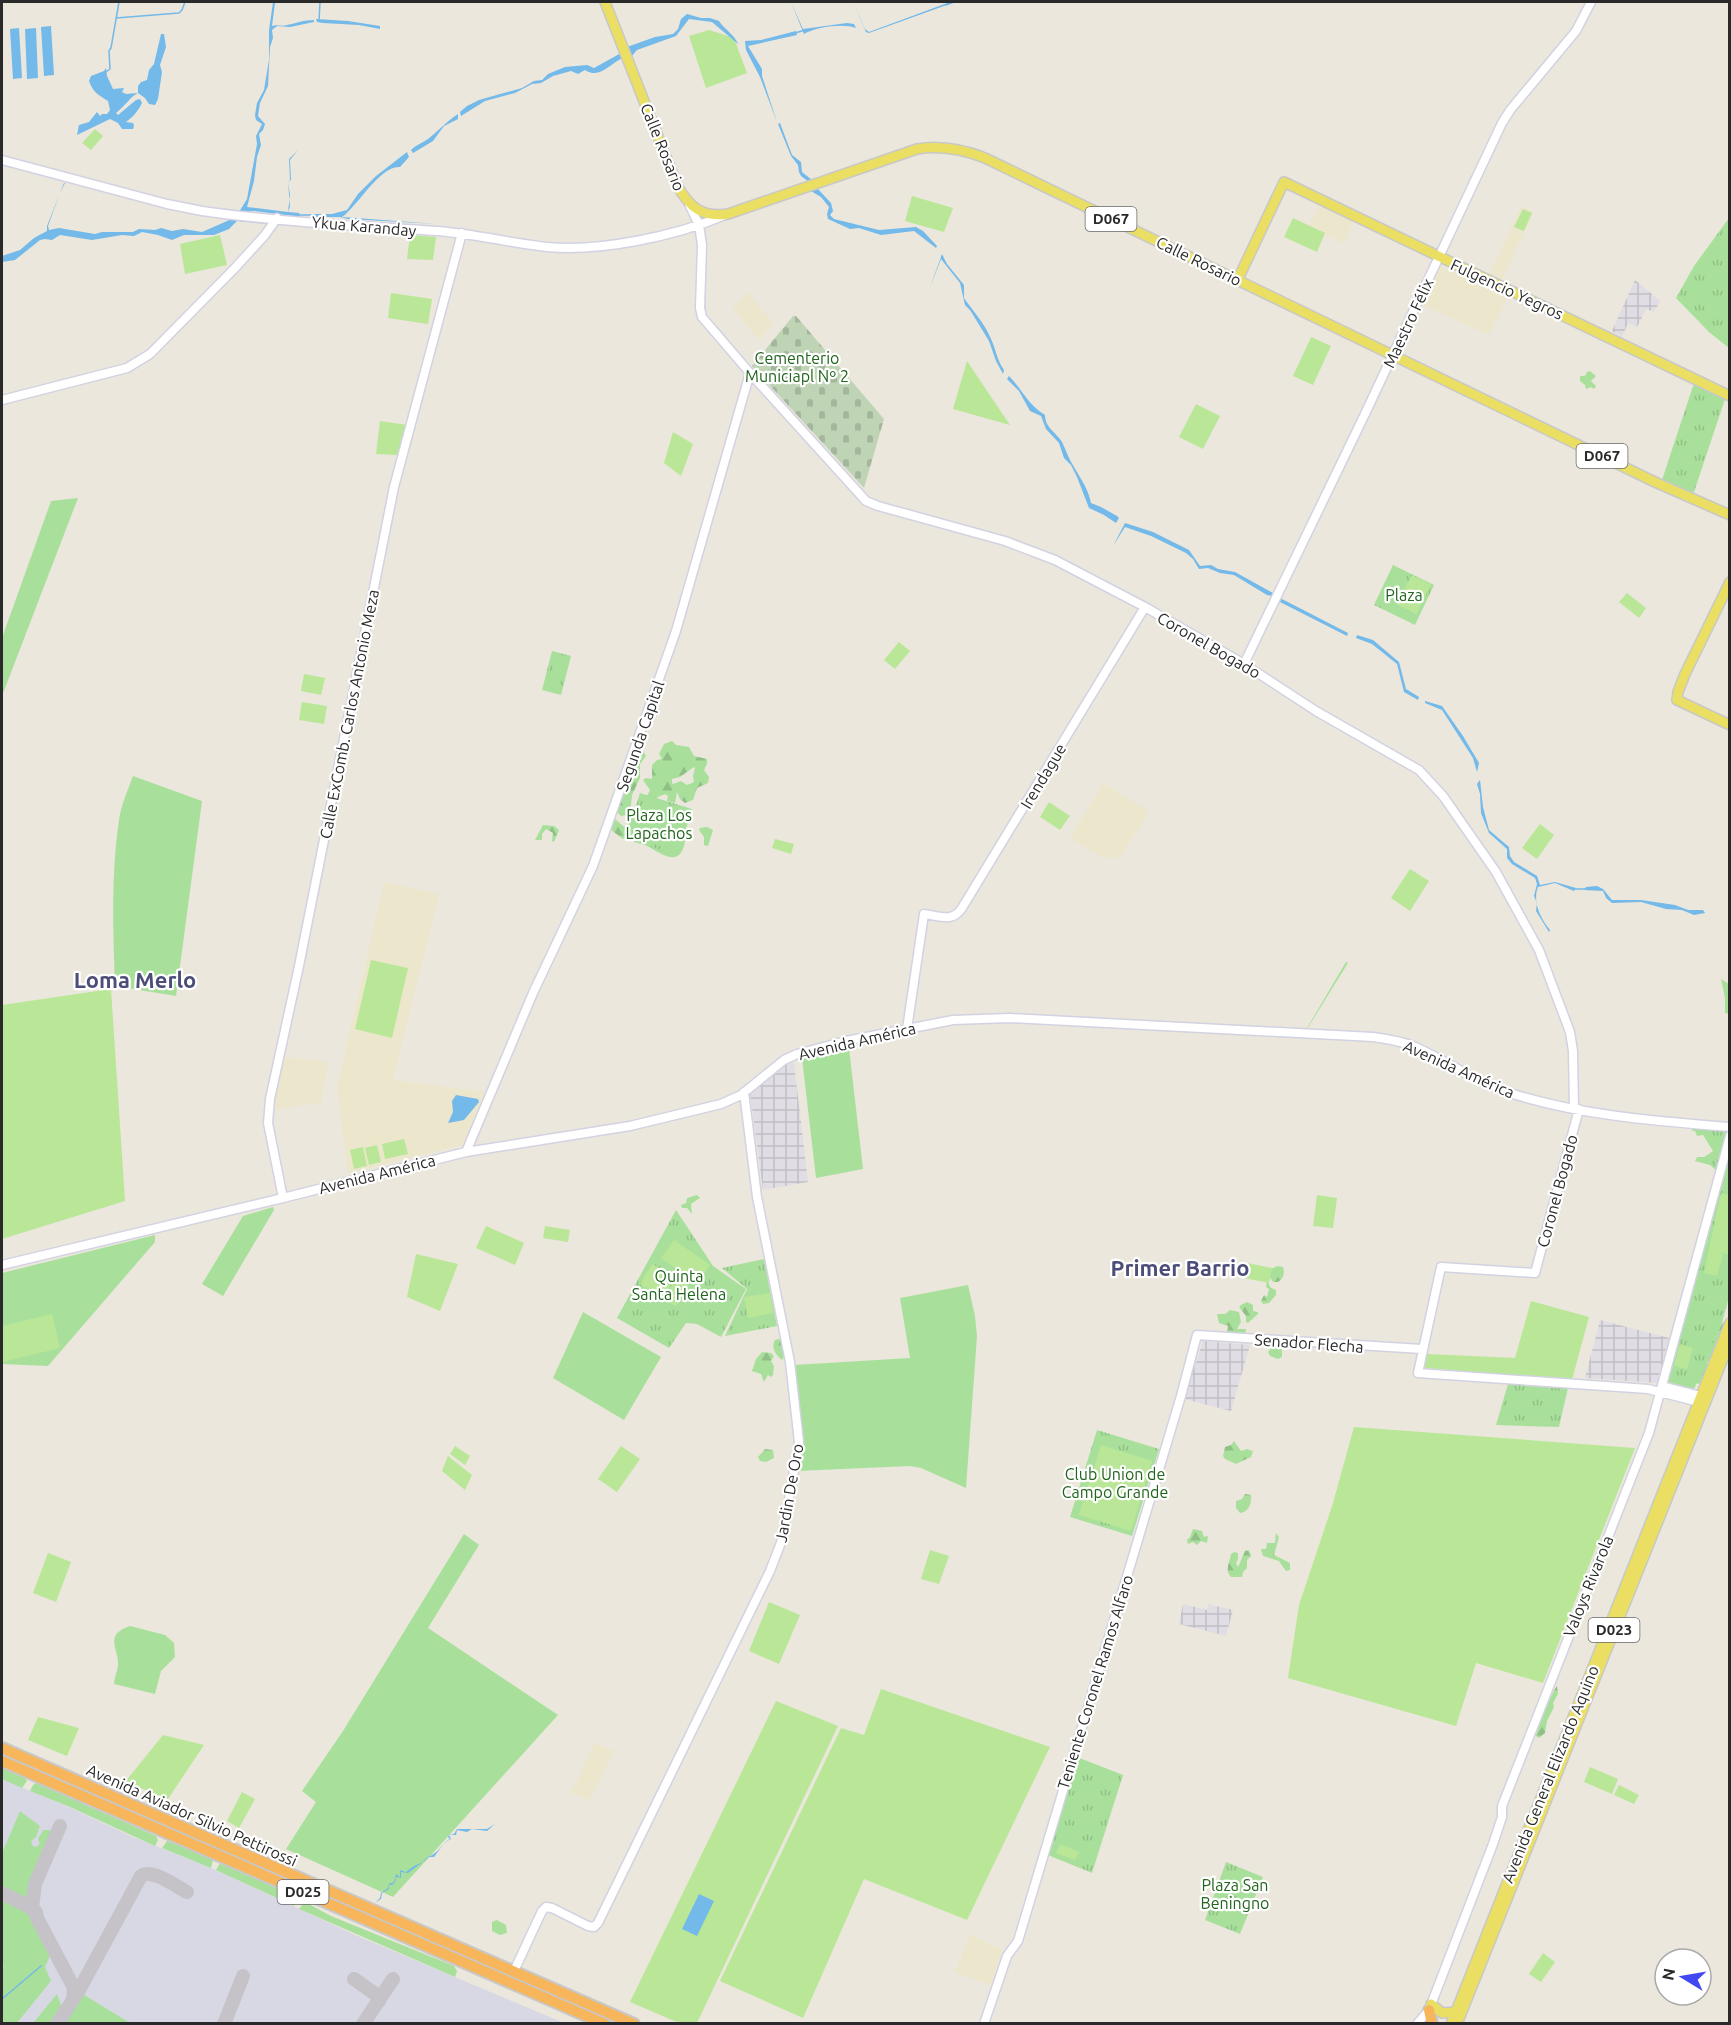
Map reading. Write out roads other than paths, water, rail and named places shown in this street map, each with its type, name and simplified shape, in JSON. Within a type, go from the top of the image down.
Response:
[{"type":"highway","name":"Avenida Aviador Silvio Pettirossi","points":[[2,1748],[634,2024]]},
{"type":"highway","name":"Avenida Aviador Silvio Pettirossi","points":[[2,1761],[605,2024]]},
{"type":"highway","points":[[454,1958],[459,1947]]},
{"type":"highway","points":[[1430,2007],[1432,2024]]},
{"type":"main road","name":"Calle Rosario","points":[[605,2],[677,185],[689,204],[706,213],[728,214],[917,149],[939,147],[965,151],[1238,279],[1657,483],[1730,515]]},
{"type":"main road","name":"Fulgencio Yegros","points":[[1238,279],[1284,182],[1730,396]]},
{"type":"main road","points":[[1730,582],[1685,674],[1677,700],[1730,725]]},
{"type":"main road","name":"Avenida General Elizardo Aquino","points":[[1457,2024],[1730,1323]]},
{"type":"main road","name":"Avenida General Elizardo Aquino","points":[[1451,2024],[1701,1402],[1730,1341]]},
{"type":"main road","points":[[1430,2007],[1442,2013],[1455,2012]]},
{"type":"street","name":"Maestro Félix","points":[[1244,664],[1506,117],[1576,31],[1591,2]]},
{"type":"street","name":"Ykua Karanday","points":[[2,160],[167,204],[229,215],[462,233],[565,248],[663,236],[728,214]]},
{"type":"street","points":[[689,204],[699,225]]},
{"type":"street","points":[[2,400],[128,368],[147,357],[265,235],[277,218]]},
{"type":"street","name":"Coronel Bogado","points":[[699,225],[702,245],[700,313],[750,373],[862,497],[871,503],[1025,548],[1055,560],[1145,607],[1244,664],[1316,711],[1411,764],[1427,777],[1446,800],[1496,872],[1544,960],[1570,1032],[1576,1108],[1535,1273],[1442,1267],[1422,1349]]},
{"type":"street","name":"Calle ExComb. Carlos Antonio Meza","points":[[283,1198],[268,1123],[270,1099],[299,966],[394,488],[462,233]]},
{"type":"street","name":"Segunda Capital","points":[[466,1152],[534,993],[593,866],[642,733],[675,632],[750,373]]},
{"type":"street","name":"Irendague","points":[[907,1029],[924,914],[951,918],[957,915],[1145,607]]},
{"type":"street","name":"Avenida América","points":[[2,1264],[466,1152],[632,1125],[721,1104],[736,1098],[784,1059],[797,1054],[846,1041],[973,1018],[1373,1037],[1411,1045],[1466,1074],[1503,1090],[1576,1108],[1640,1119],[1730,1127]]},
{"type":"street","name":"Jardin De Oro","points":[[514,1971],[546,1907],[588,1926],[594,1927],[598,1923],[770,1572],[782,1540],[799,1442],[790,1362],[757,1197],[744,1092]]},
{"type":"street","name":"Valoys Rivarola","points":[[1417,2024],[1430,2007],[1493,1844],[1502,1817],[1502,1806],[1648,1438],[1730,1136]]},
{"type":"street","name":"Senador Flecha","points":[[1197,1335],[1422,1349]]},
{"type":"street","name":"Teniente Coronel Ramos Alfaro","points":[[984,2024],[1008,1956],[1018,1941],[1181,1396],[1197,1335]]},
{"type":"street","points":[[1422,1349],[1418,1373],[1660,1389],[1701,1402]]},
{"type":"water","points":[[273,2],[275,3],[272,26],[276,25],[285,26],[310,20],[314,22],[290,27],[277,26],[272,30],[268,86],[260,103],[258,116],[265,124],[259,134],[261,145],[247,207],[299,213],[301,217],[254,211],[239,212],[247,199],[257,144],[256,136],[262,124],[256,120],[255,115],[257,103],[264,90],[269,60],[269,30]]},
{"type":"water","points":[[791,2],[803,29],[847,23],[854,24],[856,28],[830,26],[804,34]]},
{"type":"water","points":[[853,2],[865,29],[869,32],[955,2],[869,33],[866,32]]},
{"type":"water","points":[[687,14],[719,21],[738,44],[712,22],[689,19],[676,36],[637,50],[631,57],[627,47],[655,37],[673,34],[678,29],[681,19]]},
{"type":"water","points":[[316,19],[380,26],[380,29],[323,23],[317,22]]},
{"type":"water","points":[[51,26],[54,75],[44,76],[41,27]]},
{"type":"water","points":[[19,28],[22,78],[13,79],[10,29]]},
{"type":"water","points":[[36,28],[38,78],[27,79],[25,29]]},
{"type":"water","points":[[796,31],[797,35],[748,46],[762,69],[762,76],[777,122],[760,77],[746,50],[745,41],[761,40]]},
{"type":"water","points":[[161,34],[164,34],[166,47],[160,65],[162,72],[155,105],[149,104],[138,93],[138,86],[147,80],[149,70],[154,64]]},
{"type":"water","points":[[621,53],[623,58],[600,72],[590,73],[585,70],[578,74],[571,71],[553,76],[515,93],[485,101],[461,116],[460,112],[479,100],[522,88],[565,67],[587,65],[594,68]]},
{"type":"water","points":[[106,68],[113,89],[124,88],[122,92],[126,94],[138,93],[116,113],[118,115],[140,99],[142,103],[139,109],[126,122],[133,123],[133,129],[122,129],[118,123],[110,119],[77,135],[79,125],[89,122],[97,112],[100,116],[107,114],[110,110],[108,101],[92,88],[89,81],[91,76]]},
{"type":"water","points":[[458,114],[458,119],[444,126],[433,141],[413,153],[411,150],[413,148],[428,139]]},
{"type":"water","points":[[780,123],[792,155],[801,162],[802,172],[812,180],[809,182],[801,176],[798,165],[791,156],[778,124]]},
{"type":"water","points":[[298,150],[290,160],[291,180],[288,182],[290,180],[289,159]]},
{"type":"water","points":[[407,152],[409,157],[400,167],[392,168],[377,179],[342,217],[437,224],[310,217],[310,214],[332,214],[347,210],[358,194],[376,176]]},
{"type":"water","points":[[817,188],[831,203],[833,211],[830,215],[834,219],[879,230],[916,227],[937,246],[936,248],[914,231],[881,235],[859,228],[850,229],[828,219],[829,207],[821,197],[811,191]]},
{"type":"water","points":[[59,194],[48,226],[49,230],[59,228],[95,234],[161,228],[172,231],[183,229],[202,232],[234,218],[269,221],[268,224],[237,221],[229,229],[214,235],[184,235],[172,240],[142,232],[134,236],[122,235],[92,240],[60,235],[52,240],[40,240],[15,260],[2,262],[2,256],[20,250],[47,231],[47,226]]},
{"type":"water","points":[[942,254],[964,285],[964,298],[988,333],[1004,370],[1003,374],[989,341],[965,305],[960,283],[941,259],[929,290]]},
{"type":"water","points":[[1009,376],[1030,402],[1045,415],[1049,427],[1062,442],[1085,486],[1091,503],[1117,516],[1119,518],[1116,523],[1089,508],[1077,477],[1071,465],[1064,458],[1059,443],[1046,429],[1041,416],[1030,411],[1019,391],[1007,379]]},
{"type":"water","points":[[1125,523],[1153,532],[1189,550],[1200,566],[1211,565],[1218,569],[1235,572],[1273,593],[1272,596],[1234,575],[1208,568],[1199,569],[1186,553],[1151,536],[1125,527],[1113,546]]},
{"type":"water","points":[[1280,598],[1348,633],[1347,636],[1280,602]]},
{"type":"water","points":[[1357,635],[1373,640],[1399,662],[1406,689],[1419,697],[1418,700],[1404,692],[1397,664],[1372,644],[1356,638]]},
{"type":"water","points":[[1425,701],[1442,706],[1479,763],[1477,772],[1473,758],[1442,710]]},
{"type":"water","points":[[1480,780],[1483,807],[1489,830],[1509,847],[1510,856],[1514,862],[1537,876],[1540,885],[1555,882],[1576,888],[1574,891],[1555,883],[1538,887],[1537,902],[1534,896],[1537,884],[1535,878],[1512,864],[1507,858],[1507,849],[1489,833],[1481,813],[1477,784]]},
{"type":"water","points":[[1597,886],[1603,889],[1612,900],[1641,900],[1675,905],[1688,910],[1703,910],[1705,913],[1694,915],[1682,910],[1666,909],[1641,902],[1612,903],[1603,891],[1584,890],[1586,887]]},
{"type":"water","points":[[1537,904],[1543,921],[1550,930],[1549,932],[1536,911]]},
{"type":"water","points":[[456,1095],[478,1099],[479,1102],[464,1120],[448,1123],[453,1112],[452,1101]]},
{"type":"water","points":[[495,1824],[487,1831],[472,1829],[487,1829]]},
{"type":"water","points":[[457,1829],[472,1829],[467,1832],[457,1830],[456,1835],[449,1835],[454,1834]]},
{"type":"water","points":[[444,1844],[434,1857],[429,1857],[423,1862]]},
{"type":"water","points":[[423,1862],[408,1873],[401,1872],[401,1878],[396,1877],[395,1882],[389,1885],[389,1889],[382,1893],[381,1899],[375,1903],[381,1893],[388,1888],[389,1884],[394,1882],[396,1874],[400,1877],[400,1870],[406,1872]]},
{"type":"water","points":[[699,1894],[714,1901],[697,1936],[682,1929]]},
{"type":"waterway","points":[[106,72],[110,69],[109,51],[119,2]]},
{"type":"waterway","points":[[116,18],[179,13],[185,2]]},
{"type":"waterway","points":[[319,21],[320,2]]},
{"type":"waterway","points":[[946,5],[954,2]]},
{"type":"waterway","points":[[795,33],[805,30]]},
{"type":"waterway","points":[[300,215],[310,215]]},
{"type":"waterway","points":[[1575,889],[1585,889]]},
{"type":"waterway","points":[[2,1999],[41,1966]]},
{"type":"district","name":"Loma Merlo","points":[[135,980]]},
{"type":"district","name":"Primer Barrio","points":[[1180,1268]]},
{"type":"park label","name":"Cementerio Municiapl Nº 2","points":[[797,367]]},
{"type":"park label","name":"Plaza","points":[[1404,595]]},
{"type":"park label","name":"Plaza Los Lapachos","points":[[659,824]]},
{"type":"park label","name":"Quinta Santa Helena","points":[[679,1285]]},
{"type":"park label","name":"Club Union de Campo Grande","points":[[1115,1483]]},
{"type":"park label","name":"Plaza San Beningno","points":[[1235,1894]]}]
